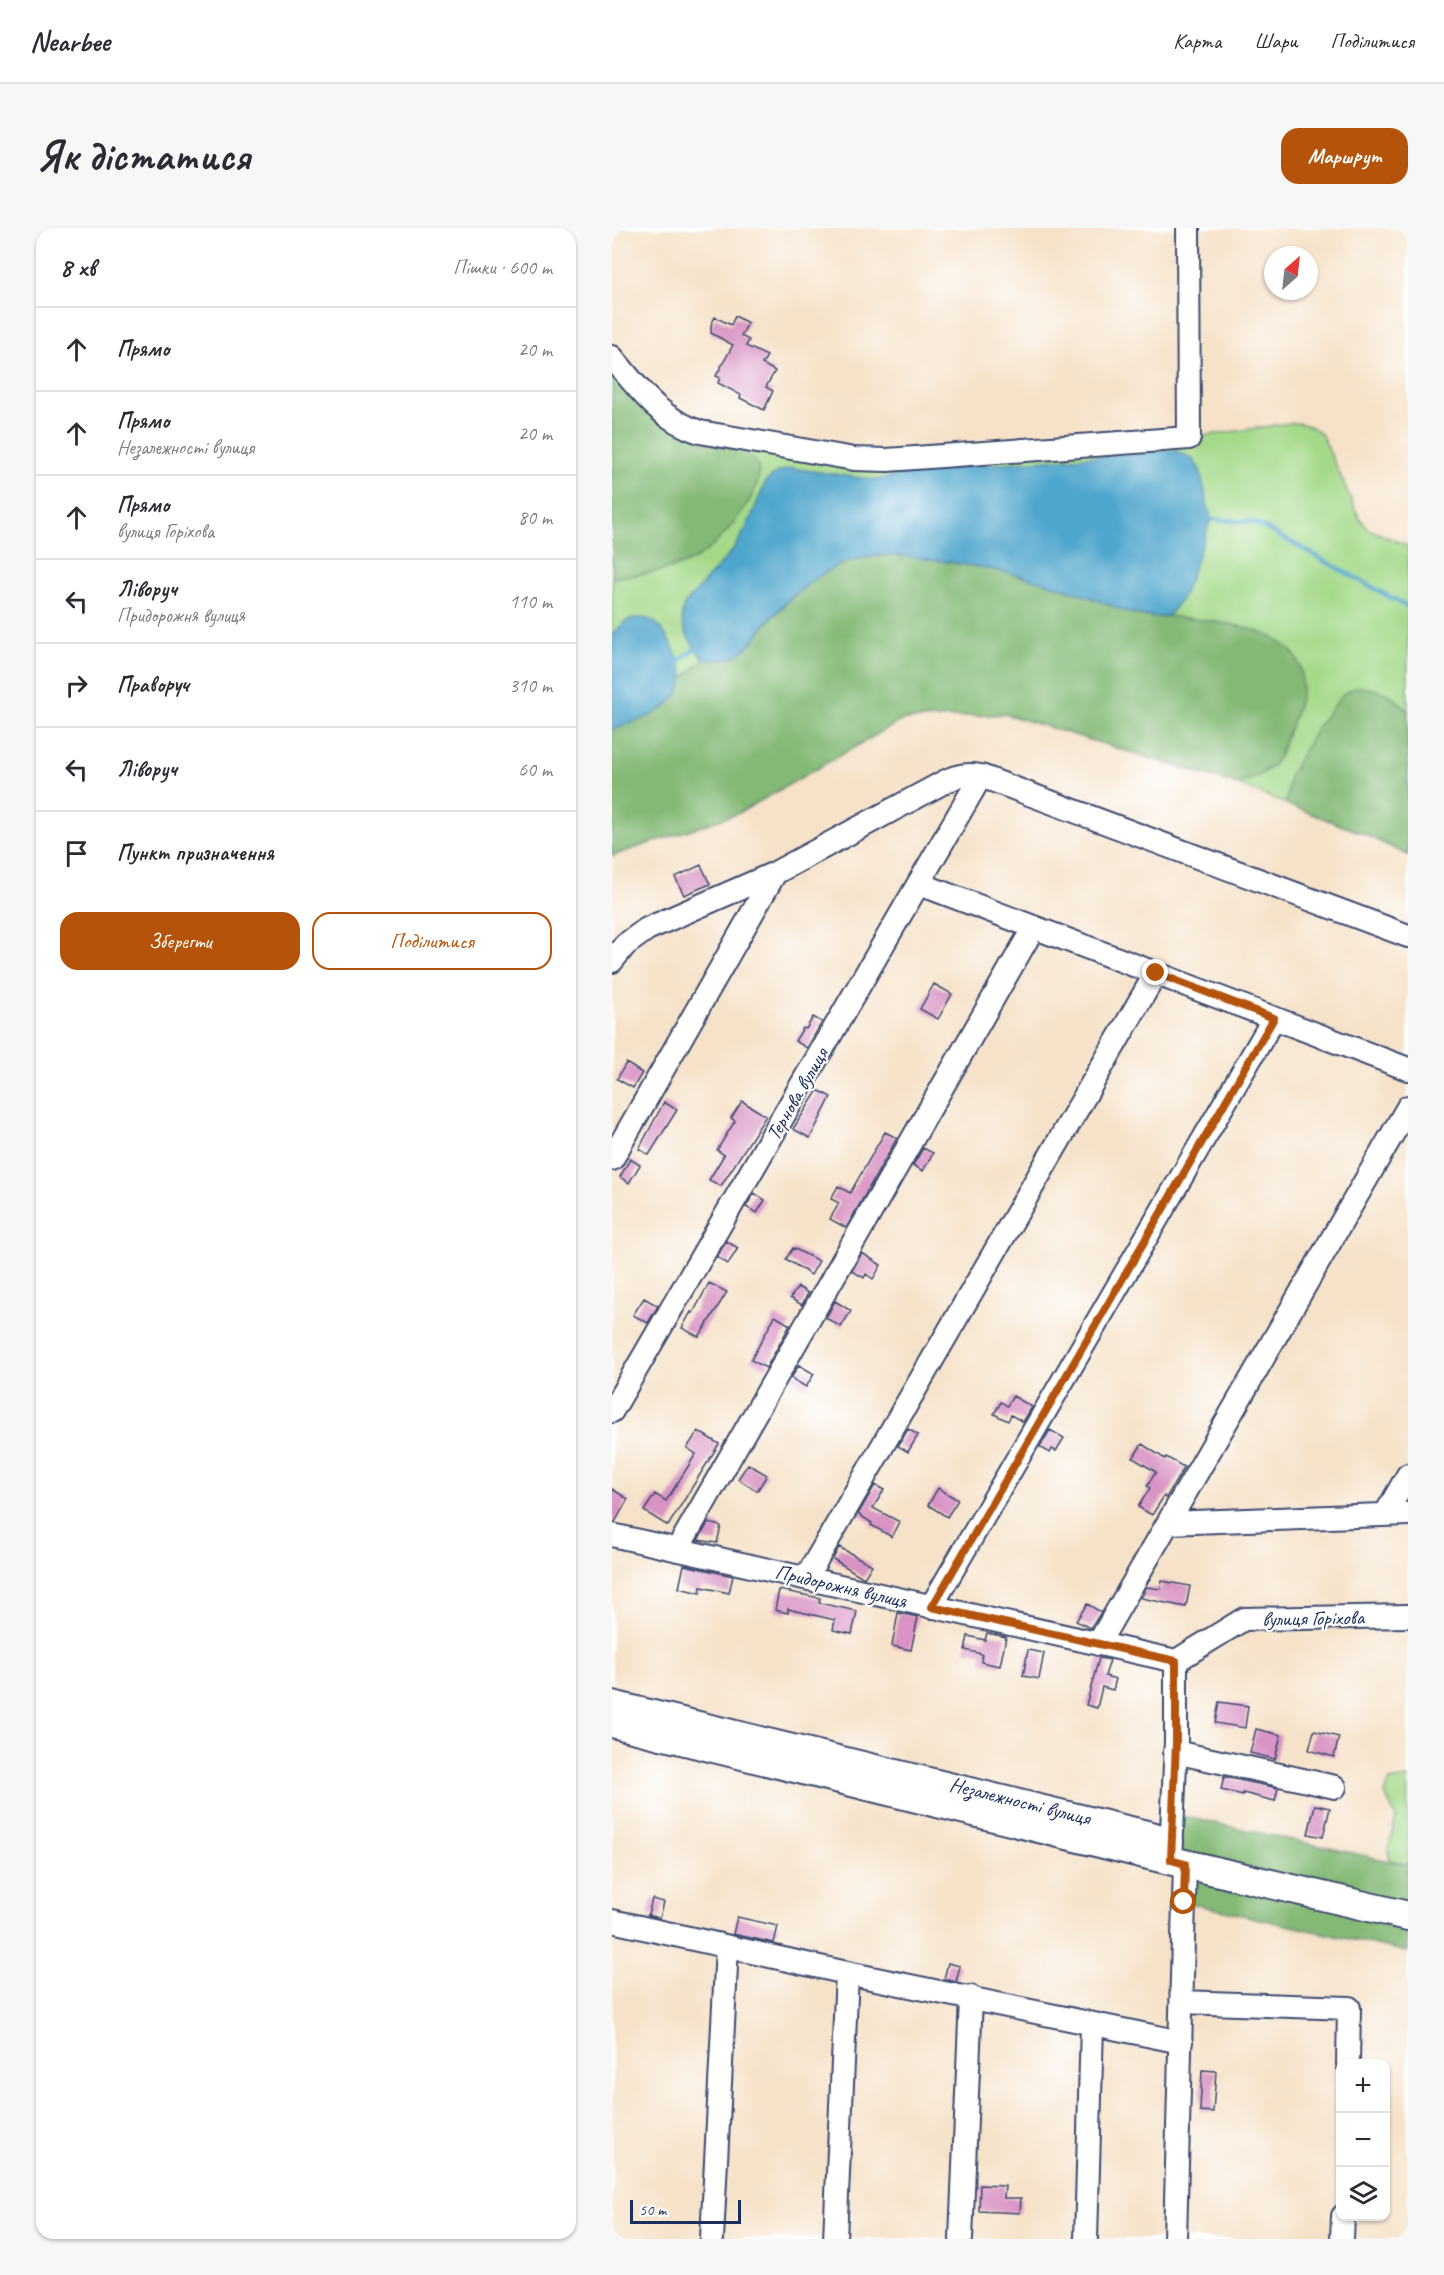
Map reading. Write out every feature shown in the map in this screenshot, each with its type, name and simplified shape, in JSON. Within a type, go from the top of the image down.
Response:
[{"type":"main road","points":[[612,1722],[1176,1855]]},
{"type":"street","points":[[612,357],[659,411],[686,428],[854,459],[887,460],[1189,438],[1188,228]]},
{"type":"street","points":[[612,961],[625,945],[647,929],[775,873],[958,775],[969,774],[981,776],[1408,936]]},
{"type":"street","name":"Тернова вулиця","points":[[612,1411],[981,776]]},
{"type":"street","points":[[612,1159],[775,873]]},
{"type":"street","points":[[920,884],[1408,1069]]},
{"type":"street","points":[[677,1550],[1034,927]]},
{"type":"street","points":[[806,1578],[1156,973]]},
{"type":"street","points":[[932,1607],[1274,1018]]},
{"type":"street","points":[[1098,1644],[1408,1107]]},
{"type":"street","points":[[1385,1515],[1408,1474]]},
{"type":"street","points":[[1167,1523],[1408,1514]]},
{"type":"street","name":"Придорожня вулиця","points":[[612,1535],[1176,1661]]},
{"type":"street","name":"вулиця Горіхова","points":[[1176,1661],[1244,1619],[1408,1616]]},
{"type":"street","points":[[1175,2239],[1182,2002],[1176,1855],[1176,1661]]},
{"type":"street","name":"Незалежності вулиця","points":[[612,1702],[1155,1834],[1176,1855],[1408,1916]]},
{"type":"street","points":[[1175,1752],[1335,1787]]},
{"type":"street","points":[[612,1921],[847,1973],[1180,2042]]},
{"type":"street","points":[[712,2239],[727,1947]]},
{"type":"street","points":[[835,2239],[847,1973]]},
{"type":"street","points":[[961,2239],[970,1997]]},
{"type":"street","points":[[1182,2002],[1349,2008],[1347,2059]]},
{"type":"street","points":[[1086,2239],[1092,2025]]},
{"type":"street","points":[[1342,2239],[1343,2221]]},
{"type":"green space","points":[[612,357],[659,411],[854,459],[1189,438],[1290,423],[1304,424],[1315,429],[1322,435],[1360,519],[1368,529],[1408,546],[1408,855],[1364,834],[1236,784],[1005,714],[902,720],[739,813],[612,856]]},
{"type":"green space","points":[[612,357],[648,400],[742,449],[754,459],[759,474],[751,497],[734,523],[702,554],[684,564],[664,570],[612,578]]},
{"type":"green space","points":[[899,555],[1004,570],[1060,586],[1135,614],[1233,625],[1265,634],[1279,641],[1297,660],[1302,681],[1298,704],[1279,756],[1265,772],[1236,784],[1005,714],[902,720],[739,813],[612,856],[612,730],[657,712],[677,695],[683,678],[704,659],[727,658],[743,650],[789,601],[823,573],[841,564],[860,559]]},
{"type":"green space","points":[[1357,687],[1386,693],[1408,711],[1408,855],[1364,834],[1286,804],[1290,775],[1318,726],[1343,694]]},
{"type":"green space","points":[[1408,1778],[1408,1865],[1389,1859],[1388,1849],[1396,1817],[1385,1794],[1390,1781]]},
{"type":"green space","points":[[1173,1814],[1408,1865],[1408,1952],[1184,1902]]},
{"type":"water","points":[[1177,451],[1193,459],[1200,470],[1211,519],[1183,597],[1168,616],[1134,614],[1062,588],[1004,572],[946,561],[882,555],[839,566],[813,580],[779,609],[745,649],[731,658],[704,659],[686,634],[682,619],[684,605],[733,550],[747,527],[766,481],[778,472],[792,468],[876,480],[926,469]]},
{"type":"water","points":[[633,618],[649,619],[656,624],[672,646],[680,663],[683,677],[677,694],[656,713],[612,730],[612,635],[624,622]]},
{"type":"building","points":[[735,316],[748,323],[741,336],[749,340],[746,346],[767,356],[762,364],[775,371],[766,387],[773,391],[764,410],[718,383],[720,378],[716,376],[733,345],[711,333],[711,325],[715,317],[731,325]]},
{"type":"building","points":[[701,865],[710,884],[684,895],[675,877]]},
{"type":"building","points":[[934,984],[952,994],[938,1019],[920,1009]]},
{"type":"building","points":[[813,1017],[822,1022],[807,1048],[795,1041]]},
{"type":"building","points":[[626,1063],[642,1073],[633,1088],[617,1079]]},
{"type":"building","points":[[818,1090],[831,1097],[810,1138],[793,1129]]},
{"type":"building","points":[[742,1101],[766,1116],[721,1186],[709,1180],[724,1155],[717,1150],[735,1121],[731,1118]]},
{"type":"building","points":[[664,1102],[677,1110],[649,1155],[639,1149]]},
{"type":"building","points":[[885,1132],[897,1138],[846,1228],[830,1219],[839,1203],[831,1199],[838,1186],[850,1193]]},
{"type":"building","points":[[923,1148],[933,1153],[923,1171],[913,1165]]},
{"type":"building","points":[[630,1159],[640,1165],[629,1183],[620,1177]]},
{"type":"building","points":[[754,1193],[765,1200],[757,1213],[746,1207]]},
{"type":"building","points":[[726,1241],[738,1248],[728,1264],[717,1257]]},
{"type":"building","points":[[793,1248],[819,1261],[811,1275],[786,1259]]},
{"type":"building","points":[[862,1253],[881,1265],[873,1279],[866,1274],[864,1278],[852,1271]]},
{"type":"building","points":[[709,1283],[727,1292],[699,1337],[682,1328]]},
{"type":"building","points":[[798,1287],[808,1293],[802,1305],[790,1298]]},
{"type":"building","points":[[644,1298],[658,1306],[648,1323],[633,1315]]},
{"type":"building","points":[[835,1301],[851,1311],[841,1327],[826,1318]]},
{"type":"building","points":[[775,1316],[790,1325],[766,1368],[751,1360]]},
{"type":"building","points":[[799,1365],[814,1374],[806,1387],[791,1378]]},
{"type":"building","points":[[1013,1396],[1032,1407],[1023,1422],[1011,1415],[1008,1421],[994,1414],[1001,1402],[1007,1406]]},
{"type":"building","points":[[908,1429],[918,1435],[908,1452],[898,1446]]},
{"type":"building","points":[[1050,1430],[1064,1438],[1056,1451],[1052,1449],[1050,1453],[1040,1447]]},
{"type":"building","points":[[698,1431],[719,1444],[668,1526],[644,1511],[655,1494],[666,1501],[696,1454],[687,1448]]},
{"type":"building","points":[[1142,1444],[1165,1459],[1166,1457],[1184,1467],[1166,1498],[1164,1496],[1152,1515],[1138,1507],[1150,1488],[1147,1486],[1156,1472],[1133,1458]]},
{"type":"building","points":[[748,1464],[767,1475],[757,1491],[738,1479]]},
{"type":"building","points":[[875,1485],[884,1490],[873,1508],[900,1522],[892,1537],[871,1525],[872,1523],[858,1514]]},
{"type":"building","points":[[938,1488],[958,1500],[947,1517],[928,1505]]},
{"type":"building","points":[[612,1489],[628,1499],[615,1522],[612,1522]]},
{"type":"building","points":[[708,1523],[721,1526],[717,1543],[698,1540]]},
{"type":"building","points":[[839,1547],[872,1565],[864,1578],[833,1559]]},
{"type":"building","points":[[684,1565],[733,1576],[729,1593],[701,1587],[700,1593],[679,1588]]},
{"type":"building","points":[[1162,1581],[1190,1586],[1186,1607],[1141,1598],[1147,1587],[1161,1589]]},
{"type":"building","points":[[779,1590],[820,1598],[819,1603],[857,1611],[852,1634],[833,1630],[835,1620],[788,1609],[788,1613],[775,1610]]},
{"type":"building","points":[[1087,1604],[1101,1612],[1091,1628],[1076,1621]]},
{"type":"building","points":[[898,1613],[918,1617],[911,1650],[892,1646]]},
{"type":"building","points":[[987,1633],[1006,1637],[1000,1666],[981,1662],[982,1654],[965,1650],[968,1636],[985,1640]]},
{"type":"building","points":[[1028,1650],[1044,1653],[1039,1679],[1023,1676]]},
{"type":"building","points":[[1099,1658],[1110,1660],[1105,1676],[1116,1679],[1113,1690],[1102,1687],[1097,1708],[1086,1705]]},
{"type":"building","points":[[1219,1702],[1248,1706],[1245,1728],[1215,1723]]},
{"type":"building","points":[[1256,1729],[1281,1735],[1275,1759],[1250,1753]]},
{"type":"building","points":[[1314,1731],[1339,1737],[1334,1757],[1309,1750]]},
{"type":"building","points":[[1224,1777],[1278,1788],[1275,1801],[1221,1790]]},
{"type":"building","points":[[1315,1805],[1330,1808],[1323,1837],[1308,1834]]},
{"type":"building","points":[[652,1899],[664,1902],[660,1918],[648,1915]]},
{"type":"building","points":[[737,1917],[778,1926],[774,1943],[733,1934]]},
{"type":"building","points":[[948,1963],[960,1966],[956,1982],[944,1979]]},
{"type":"building","points":[[1202,2070],[1216,2071],[1213,2112],[1200,2111]]},
{"type":"building","points":[[980,2185],[1005,2186],[1004,2198],[1021,2198],[1020,2213],[979,2211]]},
{"type":"waterway","points":[[1207,519],[1251,522],[1265,528],[1408,607]]},
{"type":"waterway","points":[[675,664],[699,645]]},
{"type":"route","points":[[1156,973],[1274,1018],[932,1607],[1176,1661],[1176,1742],[1171,1860],[1185,1864],[1184,1902]]}]
